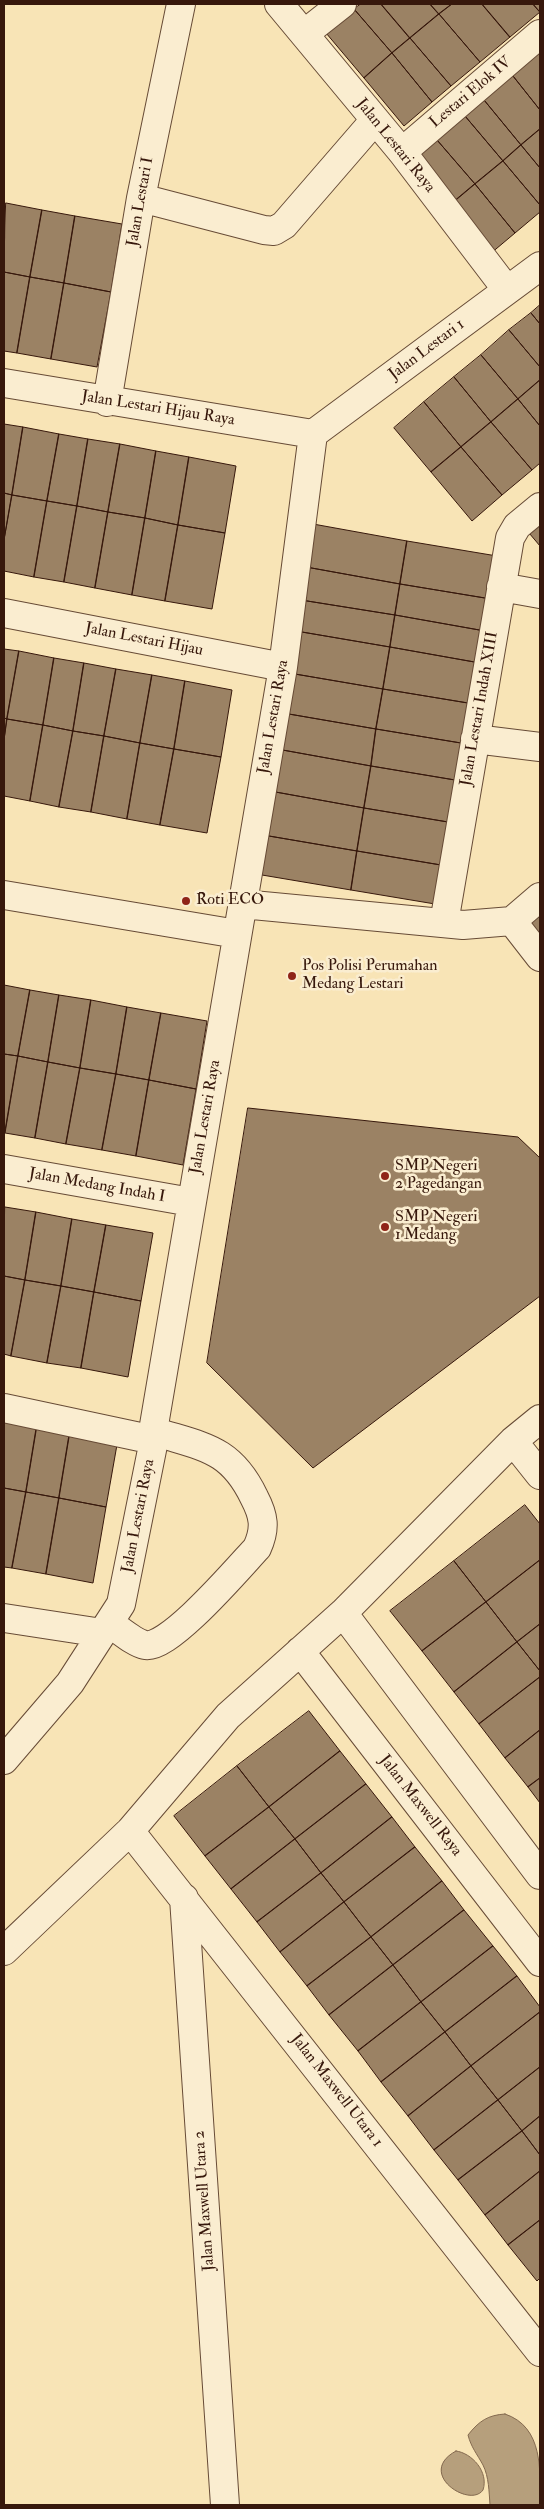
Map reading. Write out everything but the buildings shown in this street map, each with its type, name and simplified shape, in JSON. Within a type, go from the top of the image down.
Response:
[{"type":"street","name":"Jalan Lestari I","points":[[108,402],[141,198],[181,4]]},
{"type":"street","name":"Jalan Lestari Raya","points":[[279,4],[374,121],[402,152],[508,290]]},
{"type":"street","points":[[304,34],[342,4]]},
{"type":"street","name":"Lestari Elok IV","points":[[402,152],[540,34]]},
{"type":"street","points":[[141,198],[274,231],[284,224],[374,121]]},
{"type":"street","name":"Jalan Lestari 1","points":[[313,434],[540,266]]},
{"type":"street","name":"Jalan Lestari Hijau Raya","points":[[4,383],[108,402],[313,434]]},
{"type":"street","name":"Jalan Lestari Raya","points":[[4,1760],[70,1683],[121,1604],[153,1436],[191,1202],[283,667],[313,434]]},
{"type":"street","name":"Jalan Lestari Indah XIII","points":[[444,923],[511,533],[540,507]]},
{"type":"street","points":[[501,587],[540,594]]},
{"type":"street","name":"Jalan Lestari Hijau","points":[[4,613],[283,667]]},
{"type":"street","points":[[476,739],[540,747]]},
{"type":"street","points":[[4,895],[238,934]]},
{"type":"street","points":[[242,904],[463,925],[512,921],[540,897]]},
{"type":"street","points":[[512,921],[540,956]]},
{"type":"street","name":"Jalan Medang Indah I","points":[[4,1169],[191,1202]]},
{"type":"street","points":[[4,1408],[153,1436],[213,1451],[228,1460],[244,1477],[257,1503],[264,1524],[264,1533],[257,1548],[180,1628],[152,1645],[145,1645],[106,1628],[4,1618]]},
{"type":"street","points":[[4,1951],[130,1830],[228,1716],[342,1613],[513,1441],[540,1419]]},
{"type":"street","points":[[513,1441],[540,1475]]},
{"type":"street","points":[[342,1613],[540,1875]]},
{"type":"street","name":"Jalan Maxwell Raya","points":[[300,1651],[536,1948]]},
{"type":"street","name":"Jalan Maxwell Utara 1","points":[[130,1830],[540,2352]]},
{"type":"street","name":"Jalan Maxwell Utara 2","points":[[184,1898],[225,2505]]},
{"type":"shaded area","points":[[505,2414],[518,2420],[527,2429],[533,2440],[539,2465],[540,2505],[490,2505],[485,2470],[472,2447],[468,2435],[484,2420]]},
{"type":"shaded area","points":[[456,2451],[468,2455],[478,2464],[481,2470],[484,2477],[483,2490],[476,2495],[458,2492],[449,2486],[443,2478],[441,2469],[445,2460]]},
{"type":"place","name":"Roti ECO","points":[[186,901]]},
{"type":"place","name":"Pos Polisi Perumahan Medang Lestari","points":[[292,976]]},
{"type":"place","name":"SMP Negeri 2 Pagedangan","points":[[385,1176]]},
{"type":"place","name":"SMP Negeri 1 Medang","points":[[385,1227]]}]
